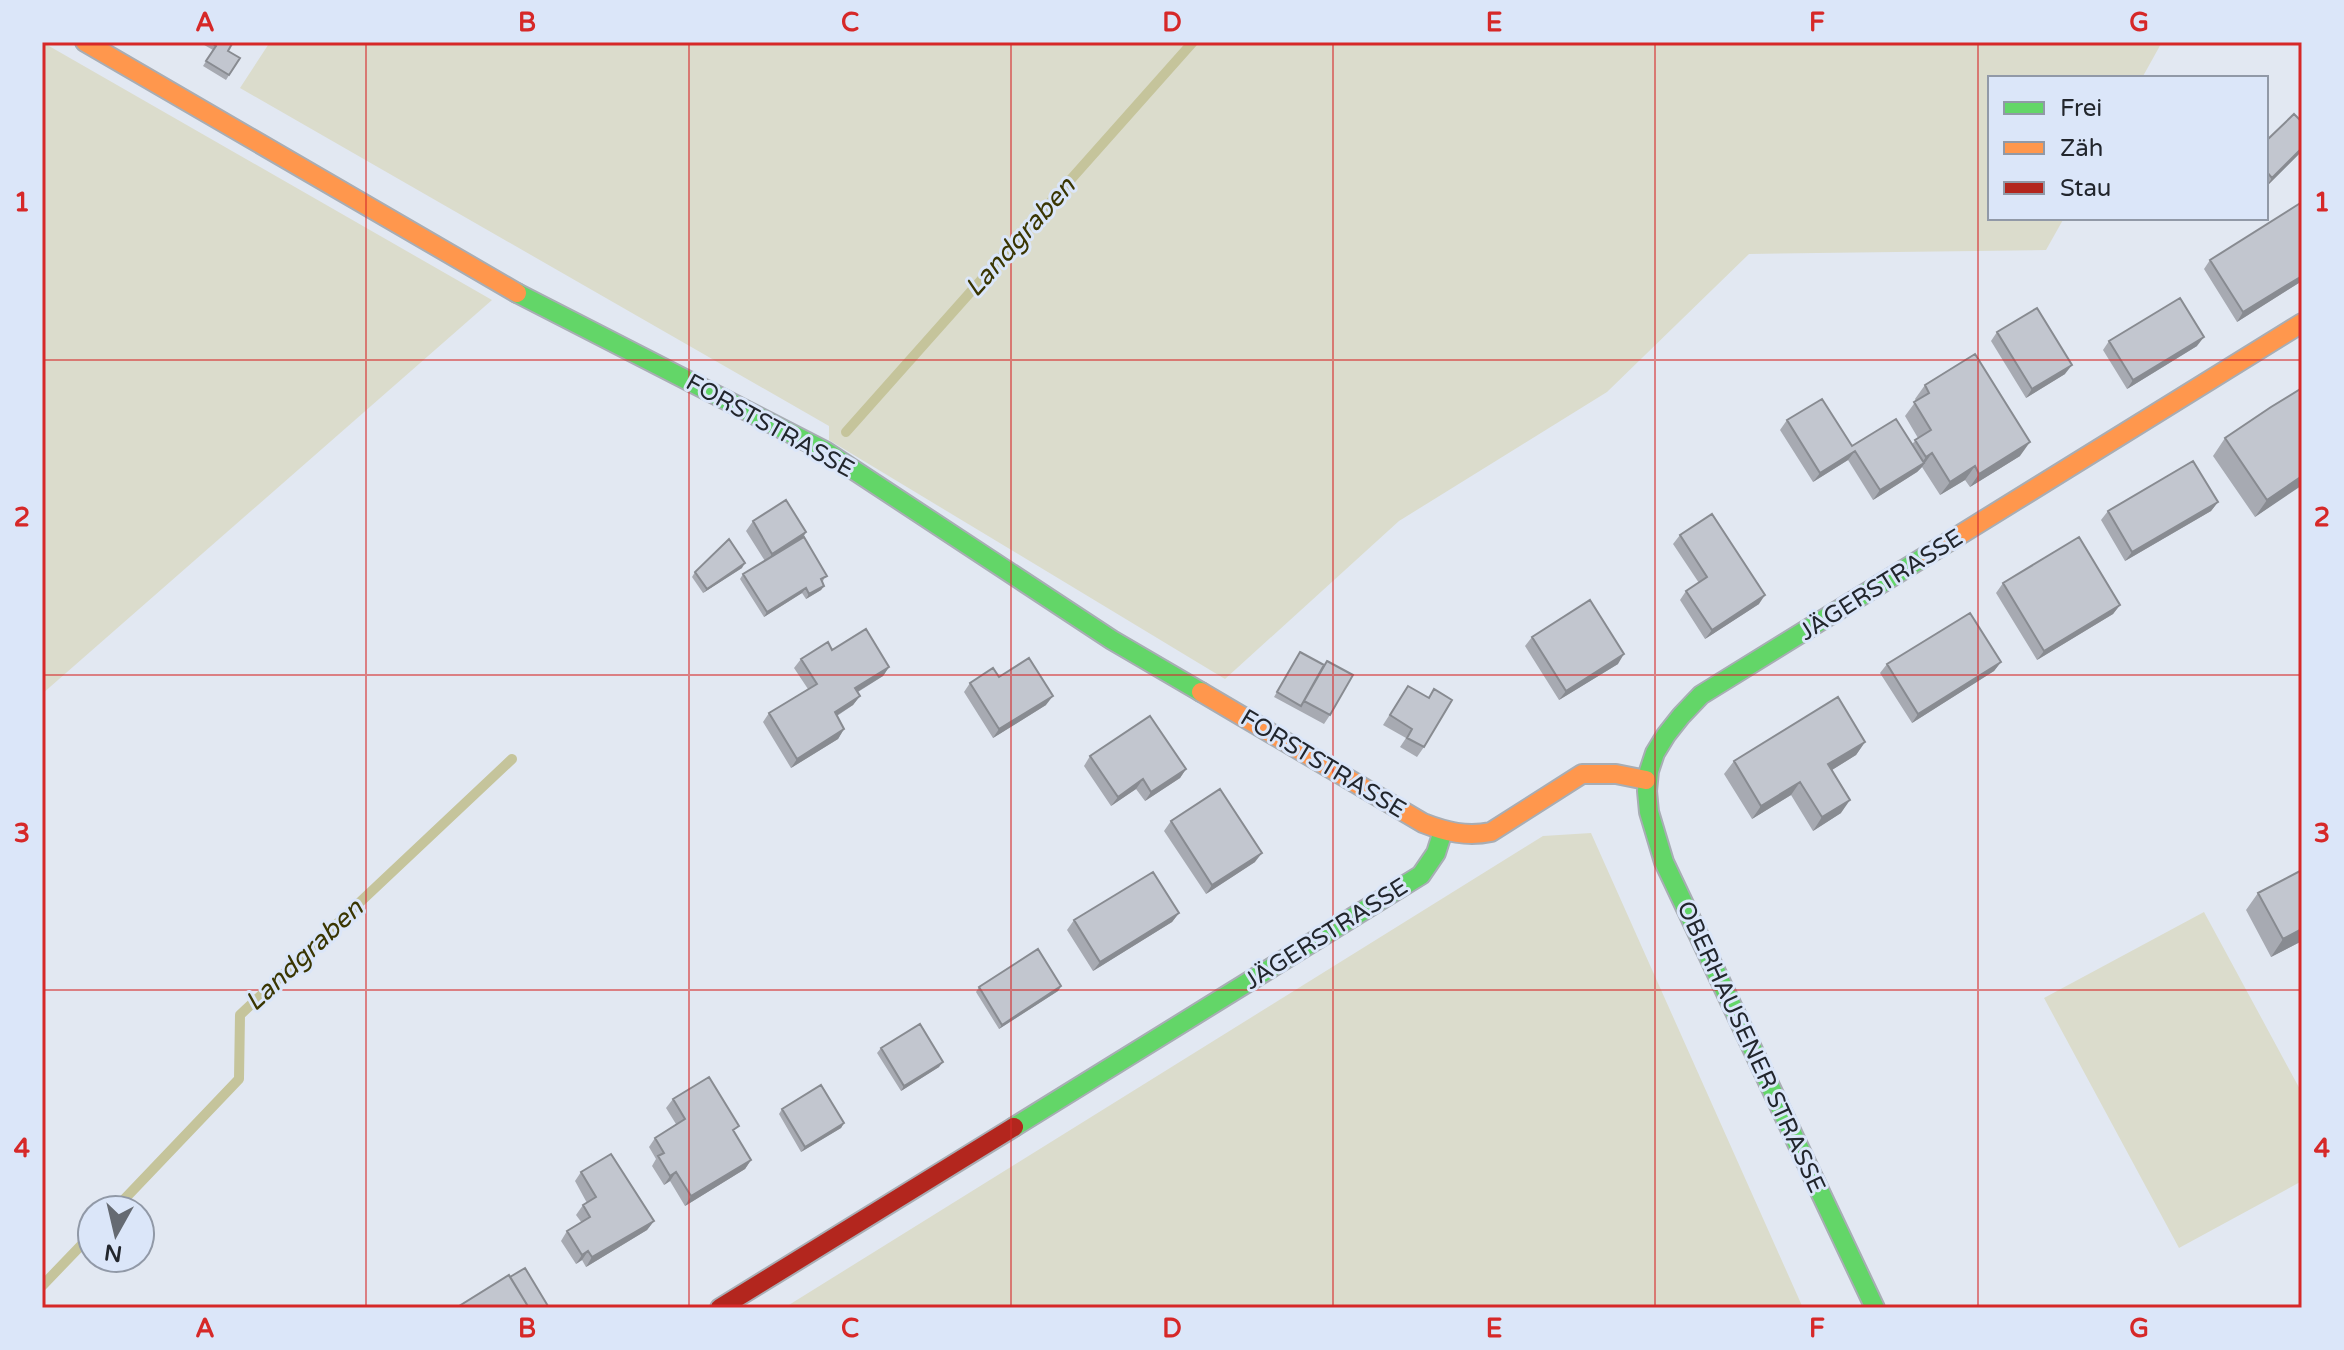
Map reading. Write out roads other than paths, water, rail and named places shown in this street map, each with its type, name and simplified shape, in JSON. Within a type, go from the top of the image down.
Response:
[{"type":"street","name":"FORSTSTRASSE","points":[[85,42],[506,287],[825,451],[1112,640],[1423,823],[1443,831]]},
{"type":"street","name":"JÄGERSTRASSE","points":[[1646,780],[1661,742],[1676,720],[1701,695],[2302,323]]},
{"type":"street","points":[[1443,831],[1476,836],[1491,832],[1582,774],[1616,774],[1646,780]]},
{"type":"street","name":"OBERHAUSENER STRASSE","points":[[1646,780],[1651,828],[1664,862],[1875,1308]]},
{"type":"street","name":"JÄGERSTRASSE","points":[[720,1308],[1421,875],[1436,853],[1443,831]]},
{"type":"waterway","name":"Landgraben","points":[[846,432],[1193,42]]},
{"type":"waterway","name":"Landgraben","points":[[129,1194],[239,1079],[240,1015],[512,759]]},
{"type":"waterway","name":"Landgraben","points":[[42,1286],[76,1251]]}]
